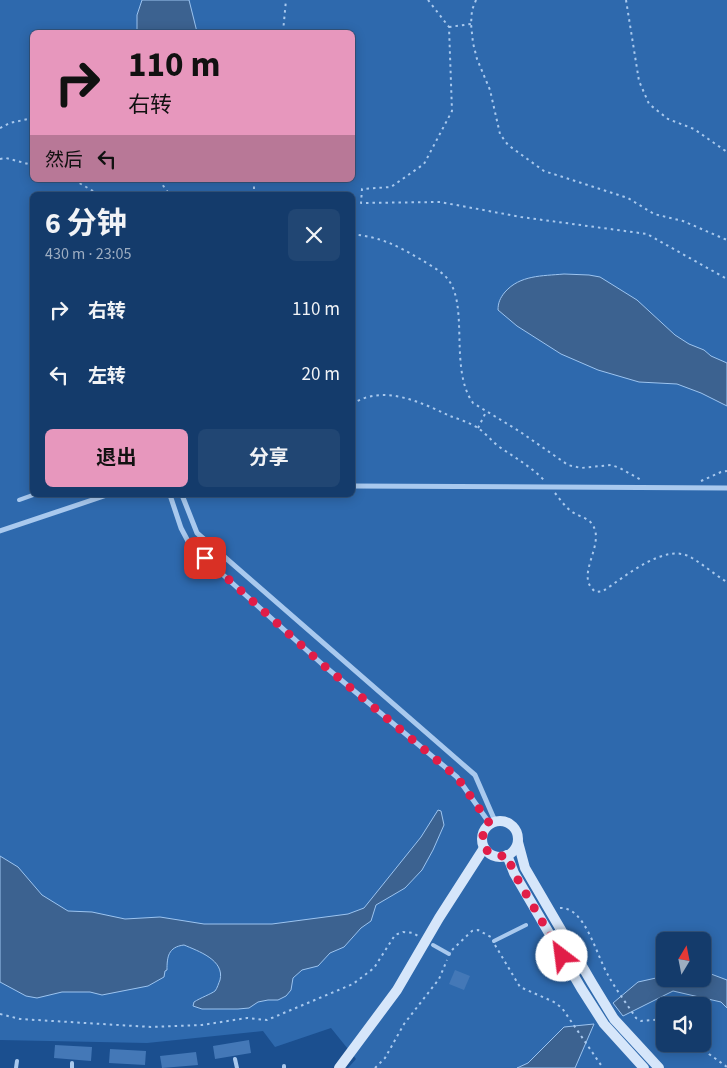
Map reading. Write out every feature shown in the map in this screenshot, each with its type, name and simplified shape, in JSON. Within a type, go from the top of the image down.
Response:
[{"type":"street","points":[[355,486],[727,488]]},
{"type":"street","points":[[0,531],[101,497]]},
{"type":"street","points":[[171,497],[181,528],[190,545],[322,664],[457,777],[493,823]]},
{"type":"street","points":[[183,497],[197,533],[476,775],[493,823]]},
{"type":"street","points":[[518,842],[512,852],[507,855],[502,857],[492,855],[484,848],[483,832],[493,823],[507,822],[512,826],[518,836],[525,868],[592,983],[614,1019],[659,1068]]},
{"type":"street","points":[[340,1068],[397,990],[484,848]]},
{"type":"street","points":[[507,855],[514,873],[599,1017],[644,1068]]},
{"type":"lane","points":[[19,500],[30,496]]},
{"type":"lane","points":[[494,941],[526,925]]},
{"type":"lane","points":[[433,945],[449,954]]},
{"type":"lane","points":[[235,1059],[237,1068]]},
{"type":"lane","points":[[16,1068],[17,1060]]},
{"type":"lane","points":[[72,1063],[72,1068]]},
{"type":"path","points":[[283,30],[286,0]]},
{"type":"path","points":[[428,0],[449,27],[452,111],[424,164],[391,187],[362,190],[362,203],[440,202],[521,217],[647,234],[727,279]]},
{"type":"path","points":[[476,0],[470,24],[472,43],[490,90],[500,134],[508,145],[544,171],[628,198],[654,214],[682,221],[727,240]]},
{"type":"path","points":[[626,0],[639,81],[650,104],[668,119],[694,129],[727,152]]},
{"type":"path","points":[[449,27],[470,24]]},
{"type":"path","points":[[0,128],[10,123],[30,118]]},
{"type":"path","points":[[0,159],[6,158],[30,164]]},
{"type":"path","points":[[77,182],[95,192]]},
{"type":"path","points":[[355,234],[374,236],[390,242],[433,266],[446,276],[458,300],[462,378],[468,396],[473,403],[519,431],[568,465],[581,468],[611,465],[620,468],[647,484]]},
{"type":"path","points":[[355,403],[379,395],[394,395],[411,399],[478,428],[498,446],[535,471],[571,511],[591,522],[595,530],[596,540],[587,581],[590,588],[596,592],[603,591],[650,562],[670,553],[692,557],[727,582]]},
{"type":"path","points":[[478,428],[487,411]]},
{"type":"path","points":[[698,482],[727,471]]},
{"type":"path","points":[[553,912],[560,908],[567,908],[575,913],[588,932],[607,974],[636,1018],[641,1021],[656,1020]]},
{"type":"path","points":[[375,1068],[384,1058],[404,1024],[439,979],[449,954],[472,931],[478,930],[494,941],[497,950],[520,987],[554,1002],[562,1008],[603,1068]]},
{"type":"path","points":[[0,1014],[20,1019],[151,1027],[202,1025],[247,1018],[267,1020],[353,984],[374,968],[395,935],[403,932],[413,933],[418,936]]},
{"type":"path","points":[[708,1052],[727,1067]]},
{"type":"shaded area","points":[[0,0],[727,0],[727,1068],[348,1068],[356,1059],[331,1028],[275,1047],[263,1031],[147,1043],[0,1040]]},
{"type":"shaded area","points":[[142,0],[189,0],[196,30],[137,30],[137,15]]},
{"type":"shaded area","points":[[564,274],[600,277],[637,300],[675,335],[727,363],[727,406],[677,384],[639,382],[598,370],[561,354],[517,326],[498,310],[503,294],[517,282],[532,277]]},
{"type":"shaded area","points":[[438,810],[441,811],[444,825],[422,870],[405,888],[376,905],[371,921],[361,928],[344,947],[330,953],[318,966],[302,970],[293,978],[291,990],[286,996],[278,1000],[258,1002],[249,1008],[238,1009],[202,1009],[193,1006],[194,1002],[215,991],[220,980],[220,973],[218,967],[209,957],[184,945],[175,948],[170,953],[164,977],[148,986],[102,995],[90,992],[62,992],[37,998],[26,996],[0,982],[0,856],[18,867],[42,895],[68,911],[92,912],[125,919],[160,917],[204,924],[272,924],[348,914],[364,908],[421,837]]},
{"type":"shaded area","points":[[711,974],[727,980],[727,1008],[721,1002],[711,1000],[711,997],[699,997],[673,991],[661,997],[656,997],[656,1000],[623,1016],[613,1003],[638,982],[656,978],[656,988],[711,988]]},
{"type":"shaded area","points":[[594,1024],[575,1068],[517,1068],[528,1063],[564,1027]]},
{"type":"building","points":[[455,970],[470,976],[464,990],[449,984]]},
{"type":"building","points":[[249,1040],[251,1053],[215,1059],[213,1046]]},
{"type":"building","points":[[55,1045],[92,1047],[91,1061],[54,1058]]},
{"type":"building","points":[[110,1049],[146,1051],[145,1065],[109,1063]]},
{"type":"building","points":[[196,1052],[198,1065],[162,1068],[160,1056]]},
{"type":"route","points":[[205,558],[322,664],[457,777],[490,824],[483,832],[482,843],[484,848],[492,855],[502,857],[507,855],[514,873],[562,956]]}]
